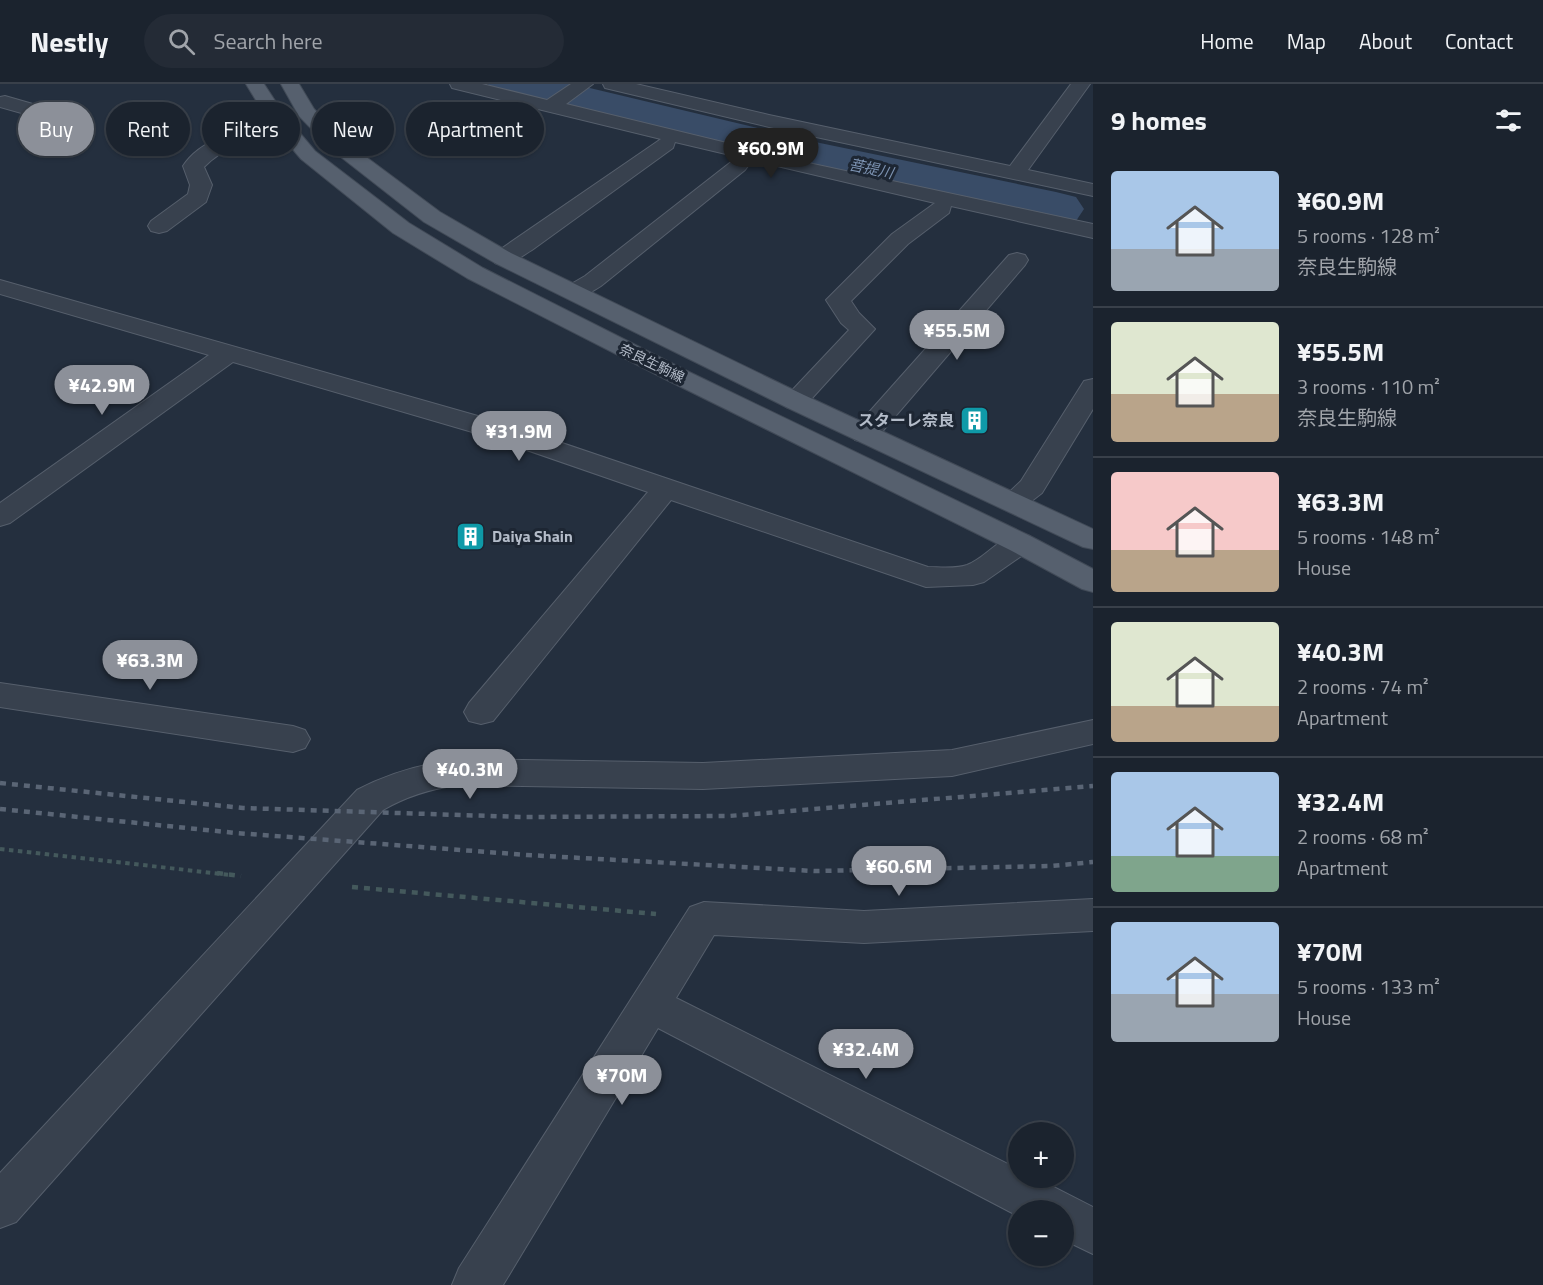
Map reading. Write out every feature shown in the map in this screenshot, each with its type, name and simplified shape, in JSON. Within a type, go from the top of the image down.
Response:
[{"type":"main road","name":"奈良生駒線","points":[[255,84],[268,102]]},
{"type":"main road","name":"奈良生駒線","points":[[290,84],[306,112],[339,146],[432,217],[503,258],[795,401],[1014,501],[1093,540]]},
{"type":"main road","name":"奈良生駒線","points":[[300,145],[308,155],[401,228],[475,273],[676,375],[1020,543],[1093,582]]},
{"type":"street","points":[[459,84],[566,96],[825,172],[1093,231]]},
{"type":"street","points":[[612,84],[769,121],[1093,190]]},
{"type":"street","points":[[1015,173],[1081,84]]},
{"type":"street","points":[[2,103],[26,91]]},
{"type":"street","points":[[2,103],[18,107]]},
{"type":"street","points":[[503,258],[524,246],[666,144]]},
{"type":"street","points":[[159,226],[198,197],[201,185],[194,166],[202,156]]},
{"type":"street","points":[[574,292],[593,281],[738,166]]},
{"type":"street","points":[[795,401],[863,329],[850,318],[838,300],[900,240],[941,208]]},
{"type":"street","points":[[865,434],[1017,260]]},
{"type":"street","points":[[0,287],[496,430],[926,577],[973,575],[1020,543]]},
{"type":"street","points":[[0,517],[230,352]]},
{"type":"street","points":[[1014,501],[1032,487],[1093,387]]},
{"type":"street","points":[[481,712],[666,488]]},
{"type":"street","points":[[0,695],[293,738]]},
{"type":"street","points":[[0,1206],[370,800],[395,785],[418,777],[458,772],[703,776],[952,763],[1093,732]]},
{"type":"street","points":[[476,1285],[704,918],[864,927],[1093,915]]},
{"type":"street","points":[[650,1004],[1034,1200]]},
{"type":"street","points":[[1074,1221],[1093,1231]]},
{"type":"path","points":[[0,849],[241,876]]},
{"type":"path","points":[[352,887],[704,918]]},
{"type":"waterway","name":"菩提川","points":[[512,84],[820,159],[1056,209]]},
{"type":"railway","points":[[0,783],[243,808],[522,817],[729,816],[1093,786]]},
{"type":"railway","points":[[0,809],[236,833],[527,855],[814,871],[1052,866],[1093,862]]},
{"type":"place","name":"スターレ奈良","points":[[975,420]]},
{"type":"place","name":"Daiya Shain","points":[[471,536]]}]
